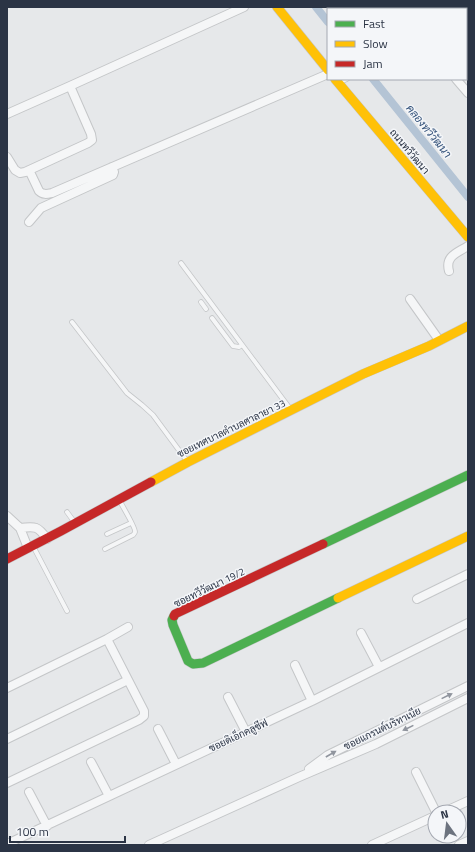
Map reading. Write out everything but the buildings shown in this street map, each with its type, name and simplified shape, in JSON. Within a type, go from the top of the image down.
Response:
[{"type":"street","points":[[7,114],[244,7]]},
{"type":"street","points":[[277,7],[327,69]]},
{"type":"street","points":[[29,170],[41,194],[52,193],[327,74]]},
{"type":"street","points":[[457,80],[468,93]]},
{"type":"street","name":"ถนนทวีวัฒนา","points":[[336,81],[468,237]]},
{"type":"street","points":[[7,157],[15,170],[20,173],[92,140],[91,134],[70,86]]},
{"type":"street","points":[[29,222],[41,208],[113,175],[114,172],[112,167]]},
{"type":"street","points":[[449,271],[448,261],[452,256],[468,246]]},
{"type":"street","points":[[410,299],[439,340]]},
{"type":"street","name":"ซอยเทศบาลตำบลศาลายา 33","points":[[7,559],[188,462],[363,374],[468,326]]},
{"type":"street","name":"ซอยทวีวัฒนา 19/2","points":[[468,475],[175,614],[172,620],[173,625],[188,661],[193,664],[203,663],[468,536]]},
{"type":"street","points":[[7,516],[20,528],[30,547]]},
{"type":"street","points":[[20,528],[34,527],[40,530],[47,538]]},
{"type":"street","points":[[417,599],[468,574]]},
{"type":"street","name":"ซอยดิเอ็กคลูซีฟ","points":[[7,844],[312,701],[468,623]]},
{"type":"street","points":[[7,688],[107,639],[128,626]]},
{"type":"street","points":[[361,633],[378,668]]},
{"type":"street","points":[[7,783],[139,720],[144,716],[144,711],[107,639]]},
{"type":"street","points":[[295,665],[312,701]]},
{"type":"street","points":[[7,739],[128,680]]},
{"type":"street","name":"ซอยแกรนด์บริทาเนีย","points":[[299,777],[328,755],[468,686]]},
{"type":"street","points":[[228,697],[246,732]]},
{"type":"street","name":"ซอยแกรนด์บริทาเนีย","points":[[149,845],[376,744],[468,698]]},
{"type":"street","points":[[158,729],[176,764]]},
{"type":"street","points":[[91,762],[109,796]]},
{"type":"street","points":[[416,772],[432,804]]},
{"type":"street","points":[[29,792],[47,826]]},
{"type":"street","points":[[372,845],[427,820]]},
{"type":"street","points":[[459,845],[468,841]]},
{"type":"lane","points":[[181,263],[291,410]]},
{"type":"lane","points":[[201,302],[206,309]]},
{"type":"lane","points":[[212,318],[233,346],[239,347],[242,345]]},
{"type":"lane","points":[[72,322],[127,393],[152,415],[188,462]]},
{"type":"lane","points":[[105,549],[133,535],[135,532],[132,522],[119,500]]},
{"type":"lane","points":[[67,512],[76,523]]},
{"type":"lane","points":[[107,534],[132,522]]},
{"type":"lane","points":[[30,547],[67,611]]},
{"type":"waterway","name":"คลองทวีวัฒนา","points":[[316,7],[327,21]]},
{"type":"waterway","name":"คลองทวีวัฒนา","points":[[374,80],[468,197]]},
{"type":"traffic: fast","points":[[323,544],[468,475]]},
{"type":"traffic: fast","points":[[174,616],[172,620],[173,625],[188,661],[193,664],[203,663],[338,598]]},
{"type":"traffic: slow","points":[[277,7],[327,69]]},
{"type":"traffic: slow","points":[[336,80],[468,237]]},
{"type":"traffic: slow","points":[[151,482],[363,374],[429,346],[468,326]]},
{"type":"traffic: slow","points":[[338,598],[468,536]]},
{"type":"traffic: jam","points":[[7,559],[151,482]]},
{"type":"traffic: jam","points":[[174,616],[175,614],[323,544]]}]
